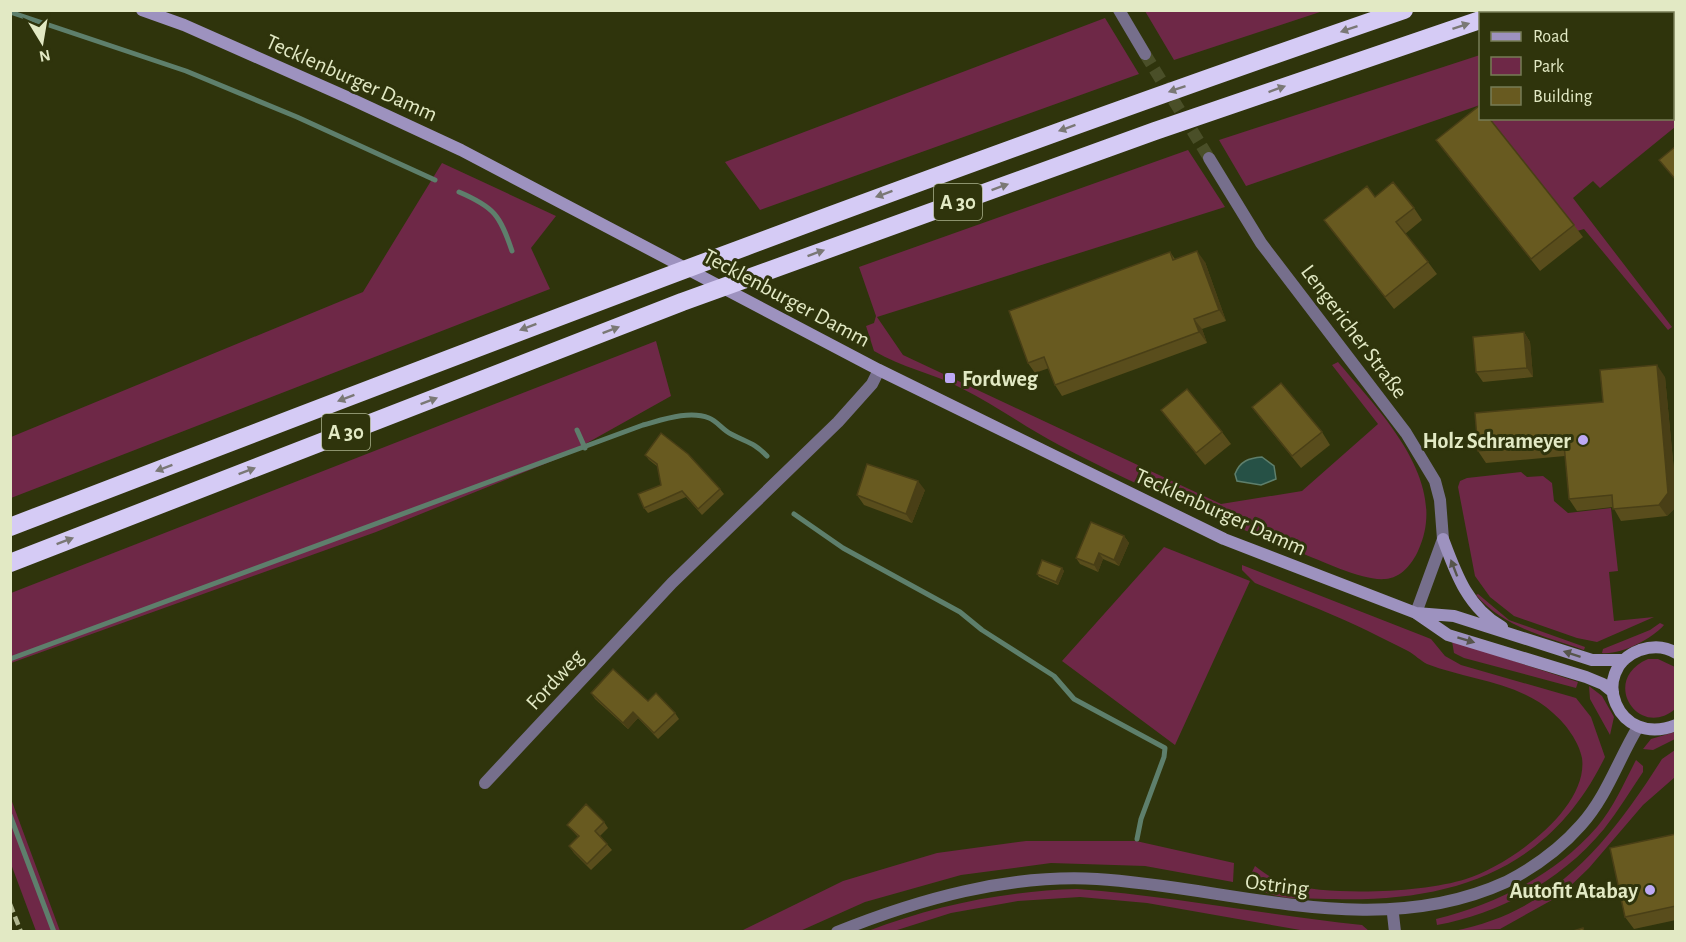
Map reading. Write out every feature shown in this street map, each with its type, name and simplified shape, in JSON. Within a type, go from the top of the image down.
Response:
[{"type":"highway","name":"A 30","points":[[10,527],[755,241],[1122,108],[1404,10]]},
{"type":"highway","name":"A 30","points":[[10,563],[682,302],[1155,131],[1479,20]]},
{"type":"main road","name":"Tecklenburger Damm","points":[[142,10],[184,25],[339,93],[460,150],[879,370],[1224,539],[1416,613],[1448,634],[1586,677],[1603,684],[1612,692]]},
{"type":"main road","name":"Lengericher Straße","points":[[1443,539],[1458,580],[1474,605],[1494,623],[1522,638]]},
{"type":"main road","name":"Tecklenburger Damm","points":[[1416,613],[1454,616],[1592,660],[1624,660]]},
{"type":"main road","points":[[1674,649],[1646,648],[1624,660],[1613,680],[1612,692],[1620,713],[1638,727],[1651,731],[1676,725]]},
{"type":"street","points":[[1119,10],[1145,54]]},
{"type":"street","name":"Lengericher Straße","points":[[1209,158],[1262,243],[1423,458],[1435,481],[1440,500],[1443,539],[1416,613]]},
{"type":"street","name":"Fordweg","points":[[485,783],[672,583],[838,422],[872,384],[879,370]]},
{"type":"street","name":"Ostring","points":[[837,932],[942,896],[1044,879],[1145,883],[1245,902],[1346,913],[1393,914],[1469,898],[1528,870],[1553,853],[1581,825],[1602,799],[1638,727]]},
{"type":"street","points":[[1393,914],[1395,932]]},
{"type":"green space","points":[[1617,10],[1675,11],[1675,127],[1600,188],[1593,181],[1573,198],[1672,327],[1668,330],[1584,229],[1577,231],[1488,120],[1674,120],[1674,12],[1611,12]]},
{"type":"green space","points":[[1145,11],[1323,11],[1174,60]]},
{"type":"green space","points":[[1105,18],[1139,74],[760,210],[725,162]]},
{"type":"green space","points":[[1479,55],[1479,105],[1246,186],[1219,140]]},
{"type":"green space","points":[[1188,150],[1225,207],[877,317],[903,355],[1221,504],[1302,491],[1378,424],[1332,365],[1338,362],[1390,425],[1418,473],[1425,499],[1426,525],[1413,561],[1396,576],[1376,579],[1354,574],[1238,528],[1118,475],[1059,445],[961,388],[895,362],[874,351],[866,326],[874,323],[876,316],[859,267]]},
{"type":"green space","points":[[442,163],[556,216],[531,248],[550,289],[11,498],[11,437],[363,292]]},
{"type":"green space","points":[[656,341],[671,396],[562,457],[376,532],[11,663],[11,593]]},
{"type":"green space","points":[[1521,472],[1527,477],[1543,476],[1552,483],[1554,501],[1568,513],[1611,508],[1618,571],[1609,572],[1614,621],[1654,617],[1597,642],[1577,638],[1514,616],[1490,597],[1475,576],[1458,487],[1460,481],[1467,478]]},
{"type":"green space","points":[[1164,547],[1250,581],[1175,745],[1062,661]]},
{"type":"green space","points":[[1242,565],[1431,639],[1445,656],[1461,665],[1576,698],[1591,717],[1605,757],[1582,796],[1556,827],[1527,852],[1494,872],[1458,885],[1419,894],[1334,899],[1295,898],[1266,893],[1258,889],[1252,872],[1255,866],[1286,884],[1327,890],[1402,890],[1466,879],[1503,862],[1542,833],[1573,797],[1581,777],[1582,758],[1567,728],[1558,717],[1540,703],[1509,688],[1427,664],[1408,651],[1354,624],[1255,583],[1242,570]]},
{"type":"green space","points":[[1478,594],[1509,620],[1585,647],[1584,650],[1512,623],[1487,606],[1476,595]]},
{"type":"green space","points":[[1660,623],[1664,625],[1643,641],[1617,652],[1602,653],[1603,649],[1650,630]]},
{"type":"green space","points":[[1452,641],[1578,682],[1576,688],[1464,658],[1454,653]]},
{"type":"green space","points":[[1648,659],[1658,659],[1675,667],[1675,709],[1661,717],[1649,717],[1638,712],[1630,704],[1626,692],[1626,680],[1634,668]]},
{"type":"green space","points":[[1589,686],[1602,696],[1614,717],[1610,735],[1590,699]]},
{"type":"green space","points":[[1675,732],[1675,739],[1653,750],[1643,749],[1651,739]]},
{"type":"green space","points":[[1675,750],[1675,777],[1643,805],[1589,868],[1561,895],[1500,929],[1453,931],[1489,922],[1521,908],[1550,890],[1576,869],[1622,818],[1662,759]]},
{"type":"green space","points":[[1636,760],[1643,766],[1643,772],[1604,829],[1569,864],[1550,879],[1507,903],[1461,920],[1437,925],[1436,919],[1503,896],[1563,860],[1597,827],[1609,811]]},
{"type":"green space","points":[[10,799],[60,931],[36,931],[11,864]]},
{"type":"green space","points":[[1026,841],[1136,841],[1234,863],[1233,882],[1145,866],[1051,863],[961,875],[865,902],[800,931],[741,931],[843,881],[937,853]]},
{"type":"green space","points":[[1077,889],[1148,896],[1362,925],[1369,931],[1306,931],[1147,903],[1080,897],[1018,901],[951,913],[894,931],[868,931],[919,914],[971,901],[1023,893]]},
{"type":"water","points":[[1262,457],[1274,466],[1276,479],[1261,485],[1237,481],[1235,474],[1242,463],[1249,459]]},
{"type":"building","points":[[1479,106],[1479,120],[1491,120],[1574,225],[1531,259],[1436,140]]},
{"type":"building","points":[[1676,146],[1676,180],[1659,160]]},
{"type":"building","points":[[1393,182],[1414,208],[1396,222],[1428,262],[1385,297],[1324,220],[1367,186],[1375,197]]},
{"type":"building","points":[[1197,251],[1219,310],[1194,319],[1199,332],[1055,385],[1044,357],[1028,363],[1009,311],[1170,252],[1173,260]]},
{"type":"building","points":[[1524,332],[1527,368],[1476,372],[1473,337]]},
{"type":"building","name":"Holz Schrameyer","points":[[1657,365],[1668,493],[1659,505],[1613,509],[1612,495],[1569,499],[1564,444],[1478,451],[1475,413],[1603,402],[1600,370]]},
{"type":"building","points":[[1281,383],[1322,432],[1292,456],[1252,407]]},
{"type":"building","points":[[1187,389],[1222,432],[1196,453],[1161,410]]},
{"type":"building","points":[[661,433],[688,454],[720,489],[698,509],[682,491],[644,508],[638,494],[661,485],[657,464],[645,455]]},
{"type":"building","points":[[867,464],[918,481],[906,514],[857,495]]},
{"type":"building","points":[[1091,522],[1124,536],[1114,560],[1099,553],[1094,565],[1076,558]]},
{"type":"building","points":[[1042,560],[1062,568],[1056,582],[1037,574]]},
{"type":"building","points":[[613,669],[648,701],[656,693],[675,713],[654,733],[633,712],[623,723],[591,693]]},
{"type":"building","points":[[586,804],[604,822],[595,831],[607,844],[587,864],[569,846],[579,836],[567,825]]},
{"type":"building","name":"Autofit Atabay","points":[[1676,834],[1676,906],[1625,917],[1610,848]]},
{"type":"building","points":[[1583,928],[1584,932],[1570,932]]},
{"type":"waterway","points":[[10,12],[186,71],[297,117],[435,180]]},
{"type":"waterway","points":[[459,192],[480,202],[494,214],[504,229],[512,251]]},
{"type":"waterway","points":[[10,659],[643,425],[684,415],[701,416],[715,421],[728,432],[754,445],[767,456]]},
{"type":"waterway","points":[[577,430],[585,448]]},
{"type":"waterway","points":[[794,514],[843,548],[960,612],[982,630],[1054,676],[1074,699],[1165,748],[1164,757],[1141,819],[1137,839]]},
{"type":"waterway","points":[[10,815],[54,932]]},
{"type":"tunnel","points":[[1145,54],[1209,158]]},
{"type":"railway","points":[[10,904],[21,932]]},
{"type":"place","name":"Fordweg","points":[[950,378]]},
{"type":"place","name":"Holz Schrameyer","points":[[1583,440]]},
{"type":"place","name":"Autofit Atabay","points":[[1650,890]]}]
